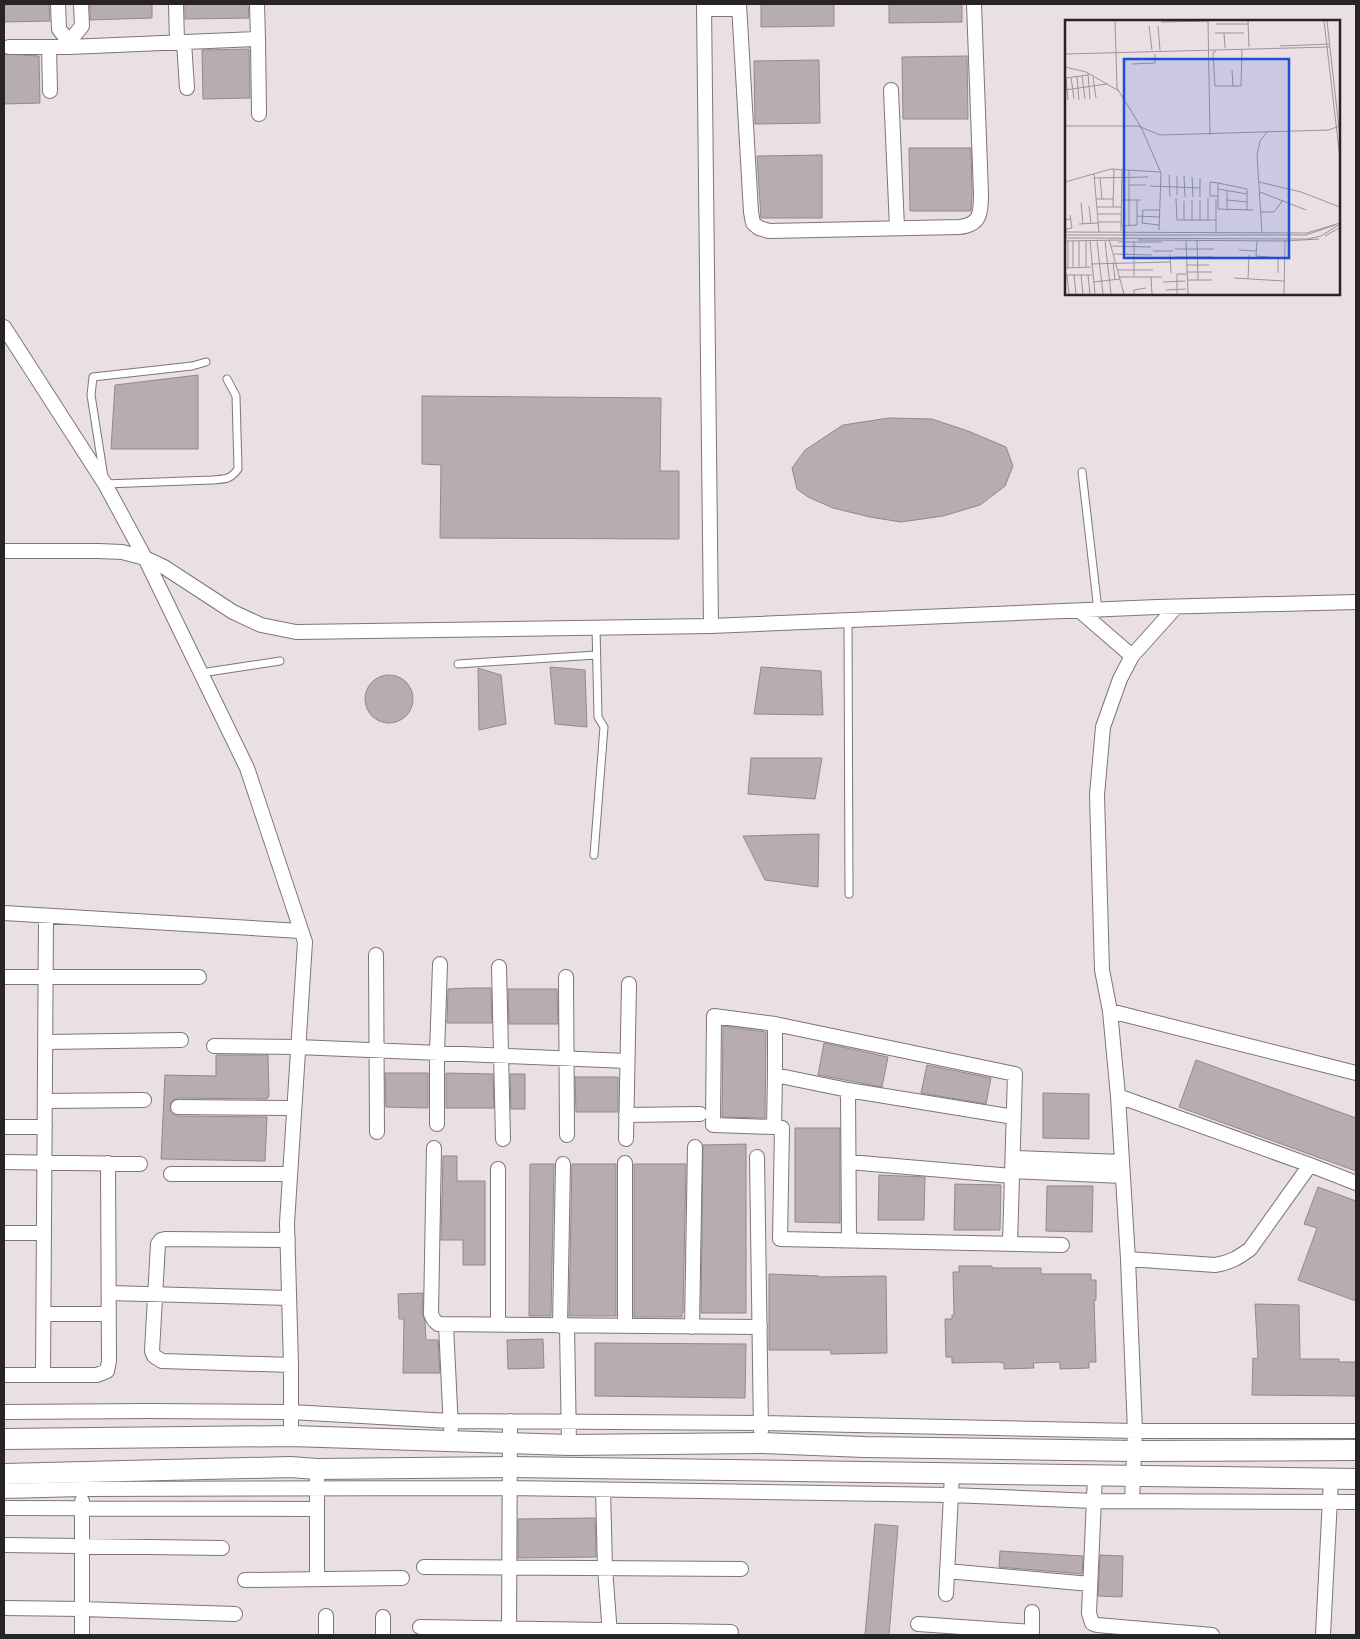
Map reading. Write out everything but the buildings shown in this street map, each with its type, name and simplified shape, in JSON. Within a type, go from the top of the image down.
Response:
[{"type":"street","points":[[58,4],[59,28],[69,44]]},
{"type":"street","points":[[69,44],[82,26],[81,4]]},
{"type":"street","points":[[176,4],[187,88]]},
{"type":"street","points":[[257,4],[259,114]]},
{"type":"street","points":[[711,626],[704,6],[739,6],[751,212],[753,223],[759,228],[770,231],[966,226],[972,224],[978,218],[981,194],[974,4]]},
{"type":"street","points":[[9,47],[258,38]]},
{"type":"street","points":[[49,47],[50,91]]},
{"type":"street","points":[[891,90],[897,228]]},
{"type":"street","points":[[4,327],[105,484],[145,558],[247,768],[305,942],[290,1174],[288,1240],[291,1436]]},
{"type":"street","points":[[4,551],[122,552],[145,558],[164,567],[233,612],[262,625],[296,632],[711,626],[1176,607],[1356,602]]},
{"type":"street","points":[[1132,1501],[1135,1430],[1128,1259],[1118,1096],[1110,1011],[1102,970],[1097,795],[1103,727],[1117,686],[1132,656],[1176,607]]},
{"type":"street","points":[[1080,611],[1132,656]]},
{"type":"street","points":[[4,913],[301,931]]},
{"type":"street","points":[[43,1375],[46,916]]},
{"type":"street","points":[[376,955],[377,1132]]},
{"type":"street","points":[[437,1124],[440,964]]},
{"type":"street","points":[[499,966],[503,1139]]},
{"type":"street","points":[[4,977],[199,976]]},
{"type":"street","points":[[566,977],[567,1135]]},
{"type":"street","points":[[626,1140],[629,984]]},
{"type":"street","points":[[1110,1011],[1356,1073]]},
{"type":"street","points":[[1010,1243],[1015,1074],[775,1024],[714,1016],[713,1126],[782,1128],[780,1239],[1062,1245]]},
{"type":"street","points":[[774,1127],[775,1024]]},
{"type":"street","points":[[46,1042],[181,1040]]},
{"type":"street","points":[[214,1046],[298,1047],[627,1061]]},
{"type":"street","points":[[775,1075],[848,1090],[1014,1117]]},
{"type":"street","points":[[848,1090],[850,1240]]},
{"type":"street","points":[[1118,1096],[1356,1183]]},
{"type":"street","points":[[45,1101],[144,1100]]},
{"type":"street","points":[[178,1108],[294,1108]]},
{"type":"street","points":[[626,1115],[700,1114]]},
{"type":"street","points":[[4,1127],[45,1127]]},
{"type":"street","points":[[434,1148],[431,1314],[438,1324],[760,1327]]},
{"type":"street","points":[[692,1327],[695,1148]]},
{"type":"street","points":[[758,1157],[762,1443]]},
{"type":"street","points":[[4,1162],[140,1164]]},
{"type":"street","points":[[849,1162],[1012,1168],[1080,1167],[1123,1169]]},
{"type":"street","points":[[4,1375],[97,1375],[107,1371],[109,1361],[108,1163]]},
{"type":"street","points":[[625,1163],[625,1326]]},
{"type":"street","points":[[563,1164],[564,1326],[570,1445]]},
{"type":"street","points":[[1128,1259],[1214,1265],[1227,1263],[1238,1258],[1250,1249],[1310,1165]]},
{"type":"street","points":[[498,1169],[498,1324]]},
{"type":"street","points":[[171,1174],[290,1174]]},
{"type":"street","points":[[4,1233],[44,1233]]},
{"type":"street","points":[[288,1240],[160,1240],[158,1244],[154,1294],[152,1351],[157,1359],[162,1361],[291,1365]]},
{"type":"street","points":[[109,1293],[289,1298]]},
{"type":"street","points":[[44,1314],[109,1314]]},
{"type":"street","points":[[446,1325],[451,1431]]},
{"type":"street","points":[[4,1412],[148,1410],[291,1412],[451,1431],[510,1443],[570,1445],[762,1443],[874,1447],[1135,1451],[1356,1450]]},
{"type":"street","points":[[4,1439],[291,1436],[451,1431],[510,1421],[761,1423],[1135,1430],[1356,1431]]},
{"type":"street","points":[[509,1632],[510,1421]]},
{"type":"street","points":[[4,1491],[82,1481],[290,1467],[317,1479],[509,1488],[951,1495],[1094,1501],[1356,1502]]},
{"type":"street","points":[[317,1479],[510,1467],[1356,1479]]},
{"type":"street","points":[[4,1474],[82,1481]]},
{"type":"street","points":[[946,1594],[952,1474]]},
{"type":"street","points":[[1095,1476],[1089,1614],[1092,1623],[1097,1626],[1140,1632],[1212,1635]]},
{"type":"street","points":[[317,1479],[317,1579]]},
{"type":"street","points":[[1323,1635],[1331,1479]]},
{"type":"street","points":[[82,1481],[82,1635]]},
{"type":"street","points":[[604,1490],[605,1568],[610,1633]]},
{"type":"street","points":[[4,1508],[317,1509]]},
{"type":"street","points":[[4,1545],[222,1548]]},
{"type":"street","points":[[424,1567],[741,1569]]},
{"type":"street","points":[[947,1571],[1090,1584]]},
{"type":"street","points":[[245,1580],[402,1578]]},
{"type":"street","points":[[4,1608],[235,1614]]},
{"type":"street","points":[[918,1624],[1032,1634],[1032,1612]]},
{"type":"street","points":[[326,1616],[326,1635]]},
{"type":"street","points":[[383,1617],[383,1635]]},
{"type":"street","points":[[420,1627],[443,1631],[731,1632]]},
{"type":"lane","points":[[206,362],[192,366],[93,377],[91,395],[105,484],[212,480],[233,476],[238,469],[236,396],[227,379]]},
{"type":"lane","points":[[1082,472],[1098,610]]},
{"type":"lane","points":[[848,620],[849,894]]},
{"type":"lane","points":[[594,855],[604,726],[598,717],[596,627]]},
{"type":"lane","points":[[458,664],[596,655]]},
{"type":"lane","points":[[201,673],[280,662]]}]
